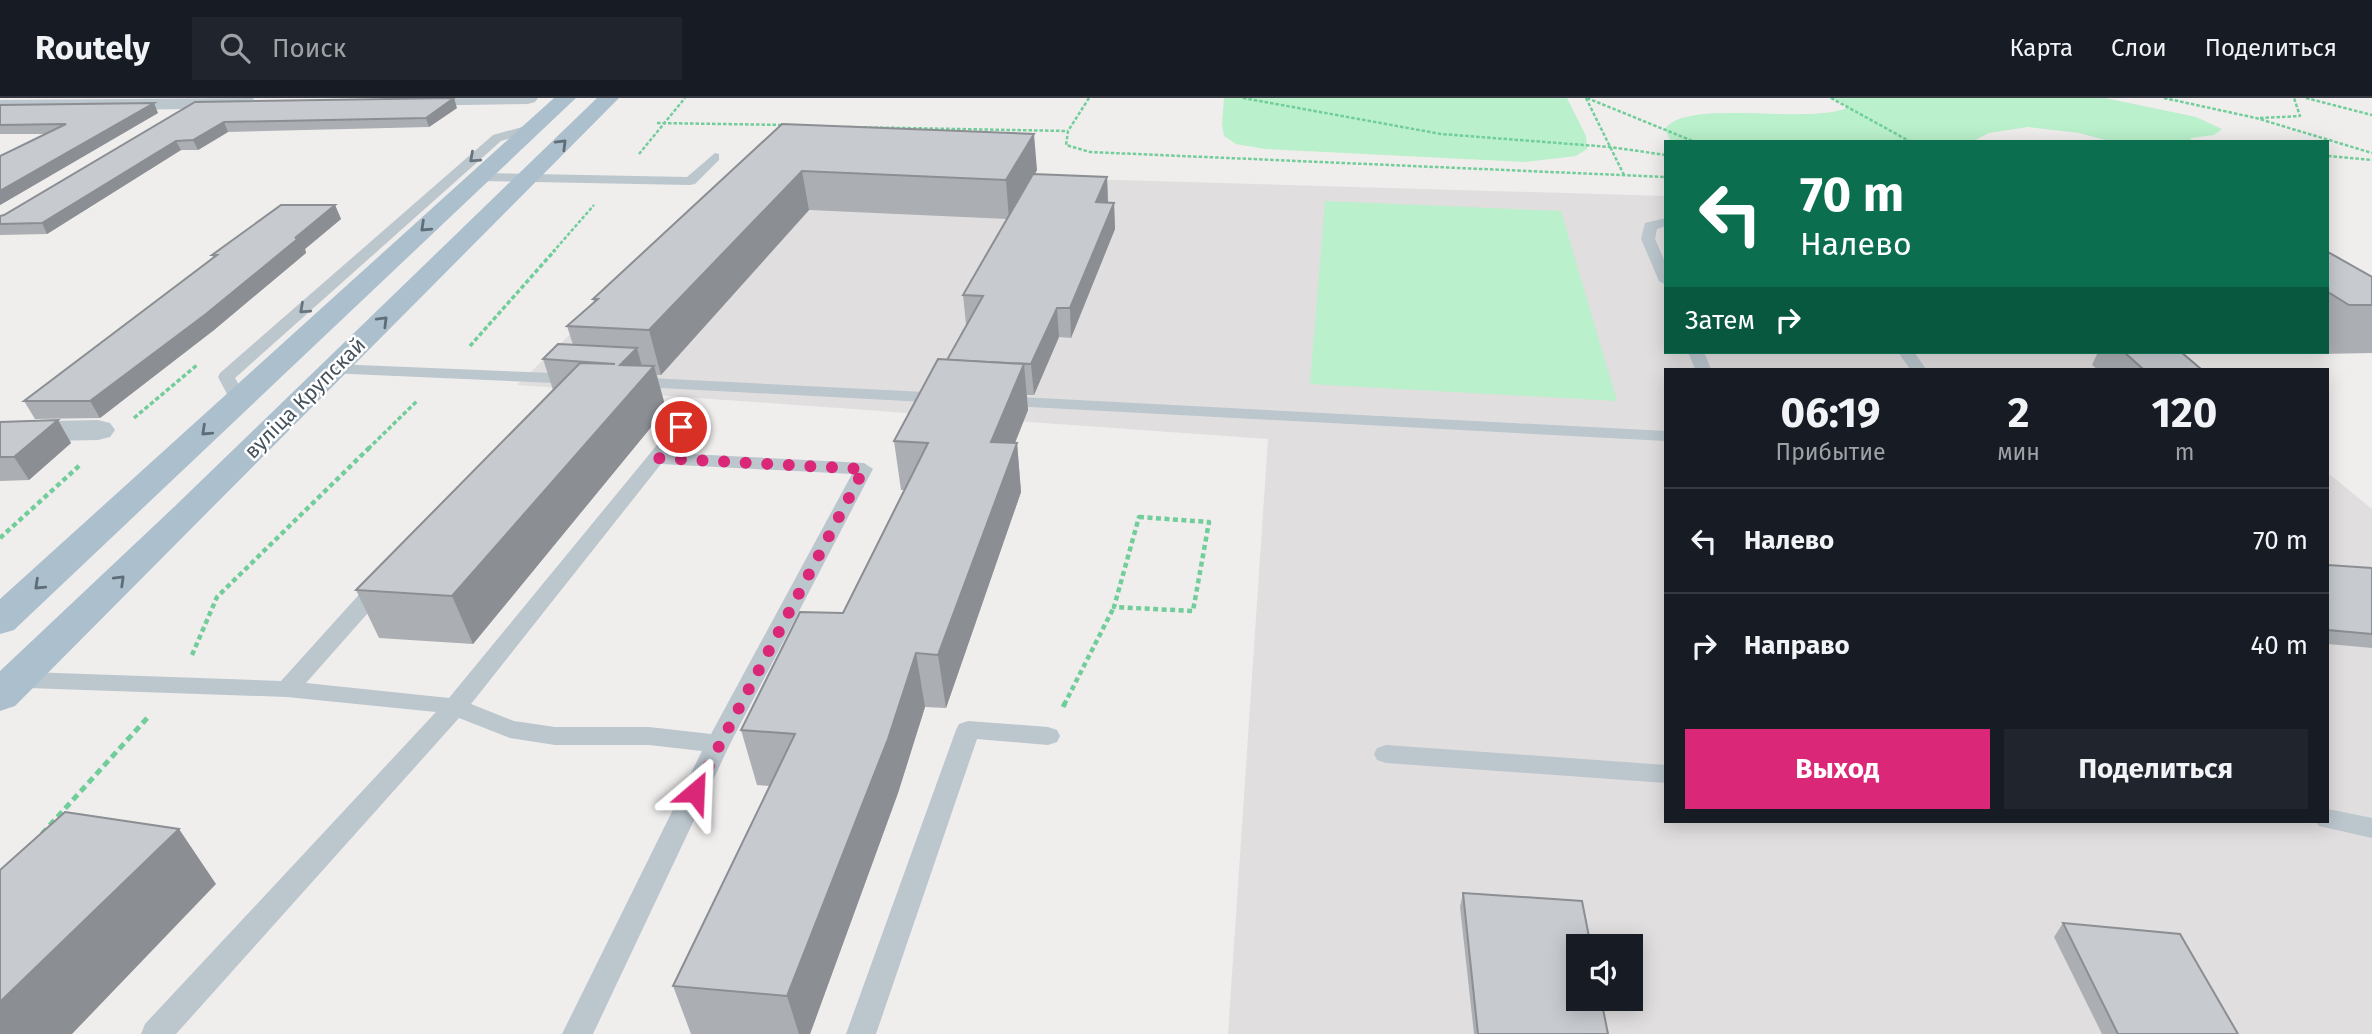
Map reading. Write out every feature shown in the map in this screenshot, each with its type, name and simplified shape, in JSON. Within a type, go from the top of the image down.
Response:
[{"type":"main road","name":"вуліца Крупскай","points":[[0,621],[566,98]]},
{"type":"main road","name":"вуліца Крупскай","points":[[6,685],[334,369],[609,98]]},
{"type":"street","points":[[375,100],[528,98]]},
{"type":"street","points":[[160,123],[199,100]]},
{"type":"street","points":[[0,106],[199,100],[264,102]]},
{"type":"street","points":[[0,432],[98,430]]},
{"type":"lane","points":[[239,401],[226,377],[497,138],[533,128]]},
{"type":"lane","points":[[480,177],[690,181],[715,157]]},
{"type":"lane","points":[[1664,222],[1650,226],[1648,239],[1664,276]]},
{"type":"lane","points":[[334,369],[566,378],[956,399]]},
{"type":"lane","points":[[547,399],[566,378]]},
{"type":"lane","points":[[984,400],[1664,436]]},
{"type":"lane","points":[[156,1034],[455,707],[681,427]]},
{"type":"lane","points":[[577,1034],[718,744],[864,469],[656,458]]},
{"type":"lane","points":[[286,689],[398,565]]},
{"type":"lane","points":[[6,685],[179,684],[286,689],[420,701],[455,707],[510,729],[555,736],[649,736],[718,744]]},
{"type":"lane","points":[[861,1034],[968,730],[1048,736]]},
{"type":"lane","points":[[1386,754],[1664,774]]},
{"type":"lane","points":[[2329,820],[2372,828]]},
{"type":"path","points":[[38,838],[179,684],[217,597],[446,374],[685,98]]},
{"type":"path","points":[[1089,98],[1068,131],[1066,145],[1090,152],[1664,177]]},
{"type":"path","points":[[1243,98],[1441,134],[1610,147],[1664,155]]},
{"type":"path","points":[[1586,98],[1625,176]]},
{"type":"path","points":[[1586,98],[1691,140]]},
{"type":"path","points":[[1831,98],[1907,140]]},
{"type":"path","points":[[2164,98],[2256,118],[2329,140]]},
{"type":"path","points":[[2256,118],[2300,116],[2294,98]]},
{"type":"path","points":[[2306,98],[2372,115]]},
{"type":"path","points":[[657,123],[790,125]]},
{"type":"path","points":[[846,127],[1068,131]]},
{"type":"path","points":[[2329,140],[2372,153]]},
{"type":"path","points":[[2329,156],[2372,160]]},
{"type":"path","points":[[1048,736],[1114,607],[1139,517],[1209,522],[1193,611],[1114,607]]},
{"type":"shaded area","points":[[743,169],[1664,196],[1664,354],[2183,354],[2201,368],[1664,368],[1664,823],[2329,823],[2329,474],[2372,509],[2372,1034],[1228,1034],[1268,439],[517,385]]},
{"type":"green space","points":[[1224,98],[1567,98],[1586,136],[1587,149],[1576,156],[1525,162],[1265,149],[1236,144],[1224,136]]},
{"type":"green space","points":[[1830,98],[2105,98],[2196,117],[2222,129],[2214,135],[2191,140],[2105,140],[2079,133],[2028,127],[1989,133],[1975,140],[1670,140],[1665,129],[1677,120],[1697,115],[1828,113],[1847,108],[1843,103]]},
{"type":"green space","points":[[1325,201],[1561,211],[1617,401],[1310,384]]},
{"type":"building","points":[[454,98],[426,118],[224,122],[193,140],[176,141],[42,223],[0,224],[0,216],[195,102]]},
{"type":"building","points":[[154,103],[0,191],[0,156],[66,124],[0,125],[0,105]]},
{"type":"building","points":[[782,124],[1034,134],[1006,180],[802,171],[649,330],[567,326],[598,299],[593,299]]},
{"type":"building","points":[[1033,174],[1107,177],[1096,202],[1114,203],[1070,308],[1057,308],[1031,364],[947,360],[983,296],[963,295]]},
{"type":"building","points":[[281,205],[335,205],[206,314],[90,401],[24,401],[217,255],[212,255]]},
{"type":"building","points":[[2329,253],[2372,277],[2372,305],[2349,305],[2329,293]]},
{"type":"building","points":[[558,344],[637,348],[620,365],[654,366],[452,596],[356,590],[580,363],[615,364],[543,359]]},
{"type":"building","points":[[2126,354],[2183,354],[2200,368],[2142,368]]},
{"type":"building","points":[[938,359],[1024,364],[991,442],[1017,443],[938,655],[916,653],[888,739],[787,996],[673,986],[795,734],[741,730],[800,612],[843,613],[928,443],[894,441]]},
{"type":"building","points":[[58,420],[14,457],[0,457],[0,422]]},
{"type":"building","points":[[2329,565],[2372,568],[2372,634],[2329,630]]},
{"type":"building","points":[[65,812],[179,829],[0,1002],[0,870]]},
{"type":"building","points":[[1463,893],[1582,901],[1588,934],[1566,934],[1566,1011],[1603,1011],[1608,1034],[1478,1034]]},
{"type":"building","points":[[2063,923],[2180,934],[2238,1034],[2118,1034]]},
{"type":"route","points":[[681,427],[656,458],[864,469],[695,792]]}]
